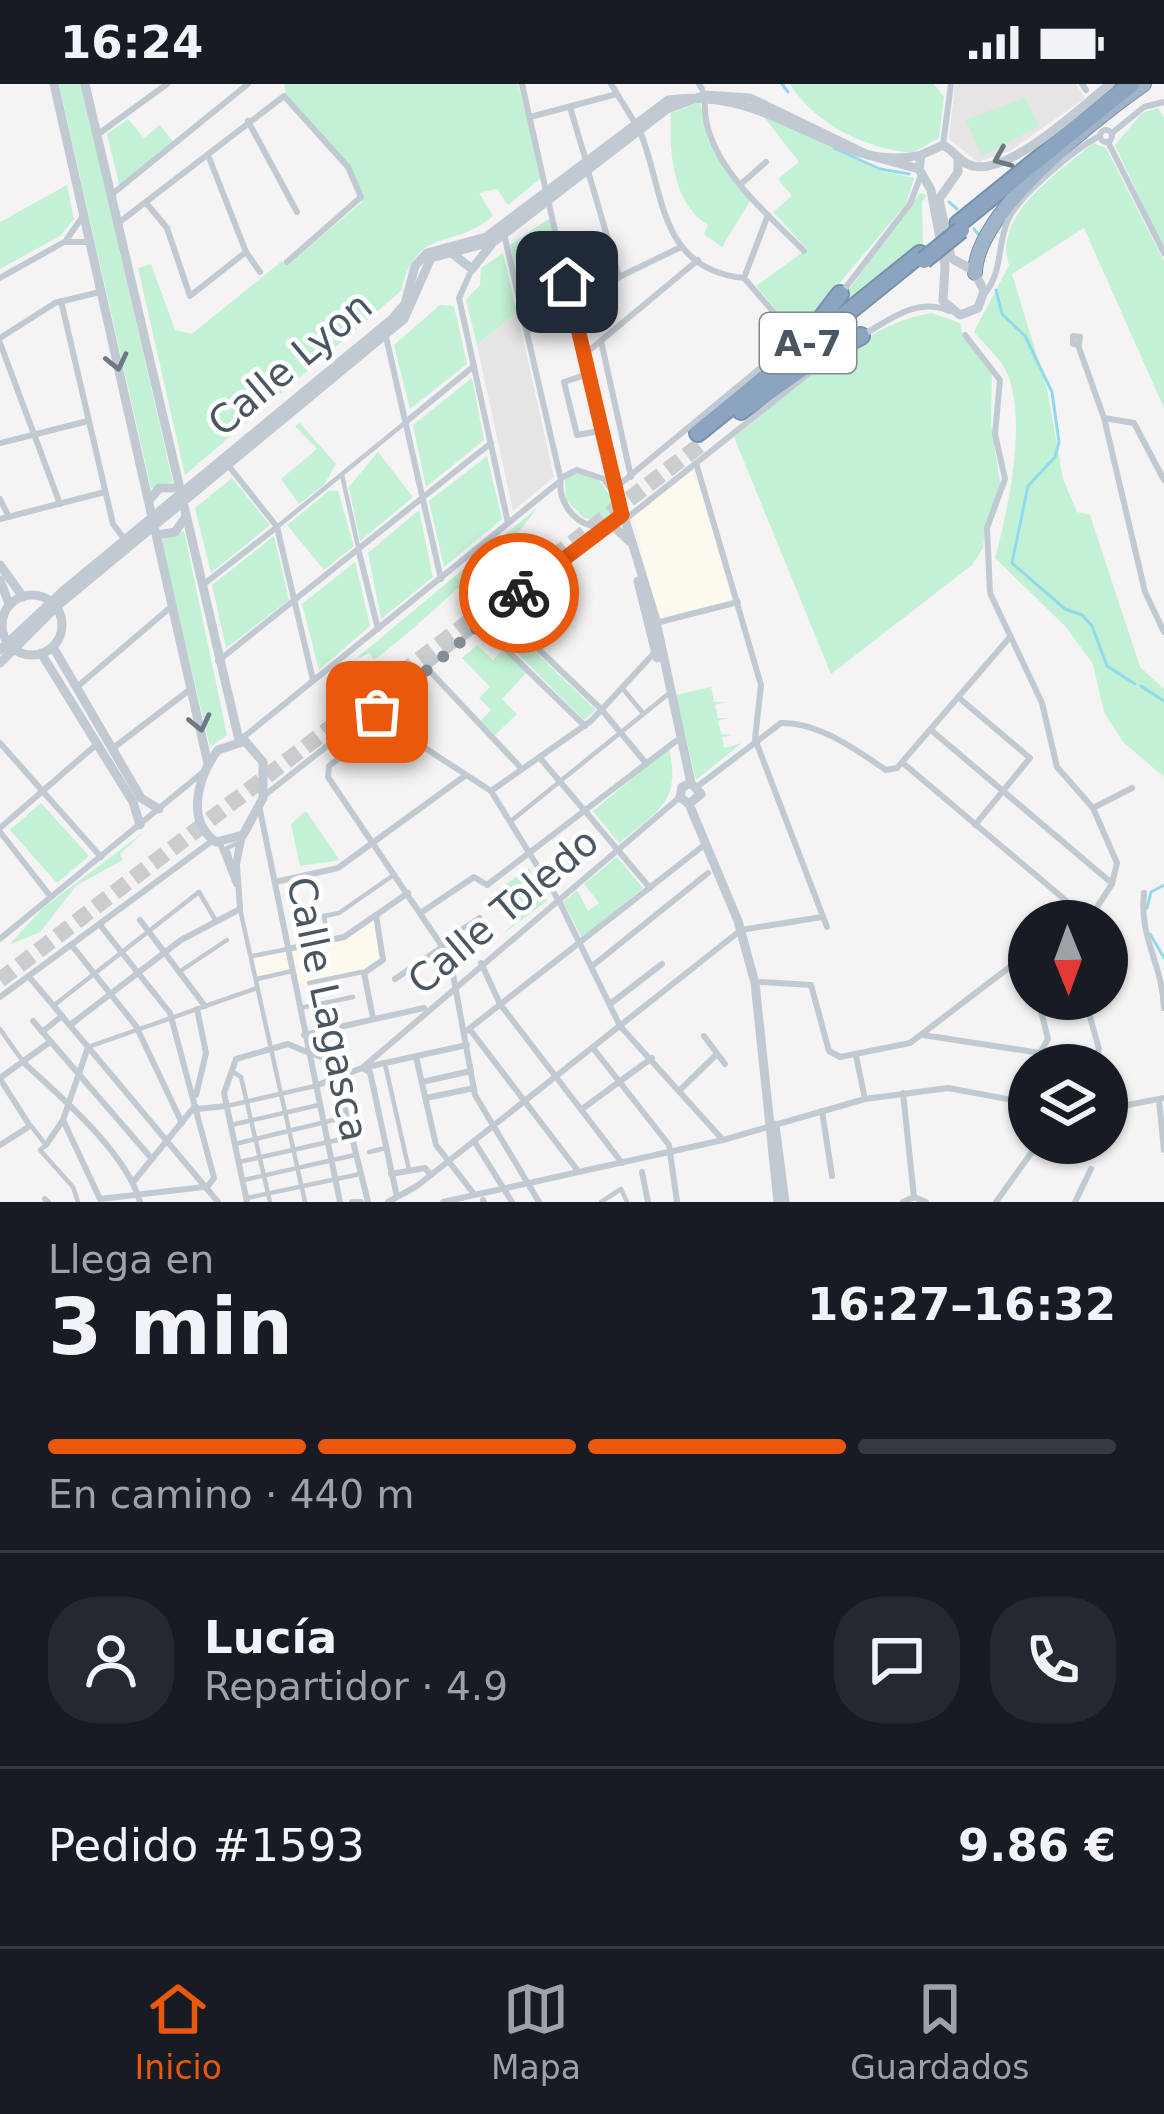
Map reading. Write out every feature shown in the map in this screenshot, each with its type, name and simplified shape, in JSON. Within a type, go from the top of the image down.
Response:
[{"type":"highway","name":"A-7","points":[[922,257],[741,411],[701,438],[788,358],[1135,87]]},
{"type":"highway","points":[[972,272],[977,251],[1007,206],[1135,87]]},
{"type":"highway","points":[[788,358],[840,295]]},
{"type":"highway","points":[[741,411],[805,366],[861,336]]},
{"type":"street","points":[[54,84],[192,688],[206,768],[198,812],[237,887]]},
{"type":"street","points":[[85,84],[218,661],[239,740],[260,754],[261,804]]},
{"type":"street","points":[[97,135],[167,84]]},
{"type":"street","points":[[111,195],[248,84]]},
{"type":"street","points":[[522,84],[617,520],[658,618],[691,784],[688,801],[703,846],[743,929],[762,1023],[782,1202]]},
{"type":"street","points":[[611,84],[637,126],[657,198],[681,247],[698,260],[745,278],[797,339]]},
{"type":"street","points":[[943,145],[951,84]]},
{"type":"street","points":[[943,145],[958,159],[976,166],[993,165],[1056,128],[1110,84]]},
{"type":"street","points":[[702,89],[752,92],[877,151],[921,155],[943,145]]},
{"type":"street","points":[[702,89],[750,98],[868,155],[944,185]]},
{"type":"street","points":[[702,89],[706,133],[742,183],[804,251]]},
{"type":"street","name":"Calle Lyon","points":[[180,496],[392,319],[405,304],[416,266],[427,253],[486,237],[637,126],[702,89]]},
{"type":"street","points":[[530,117],[617,94]]},
{"type":"street","points":[[117,224],[284,97],[348,167],[361,195],[287,262]]},
{"type":"street","points":[[1110,138],[1144,107],[1164,102]]},
{"type":"street","points":[[570,106],[620,277]]},
{"type":"street","points":[[248,121],[297,212]]},
{"type":"street","points":[[305,1202],[237,887],[244,835],[261,804],[480,623],[693,468],[861,336],[909,308],[934,305],[972,312],[999,266],[1012,212],[1078,149],[1100,136],[1110,138]]},
{"type":"street","points":[[1110,138],[1164,253]]},
{"type":"street","points":[[208,154],[246,252],[260,272]]},
{"type":"street","points":[[921,155],[944,276],[941,293],[950,311]]},
{"type":"street","points":[[958,159],[955,178],[944,185],[939,203],[945,240],[951,258],[972,272],[984,295]]},
{"type":"street","points":[[742,183],[766,162]]},
{"type":"street","points":[[613,488],[797,339],[840,295],[910,203],[922,175]]},
{"type":"street","name":"Calle Lyon","points":[[472,269],[548,194]]},
{"type":"street","points":[[147,204],[167,228],[190,296],[246,252]]},
{"type":"street","points":[[0,278],[64,242],[83,213]]},
{"type":"street","points":[[745,278],[768,214]]},
{"type":"street","points":[[446,250],[500,238],[562,500],[573,514],[617,520]]},
{"type":"street","points":[[64,242],[90,243]]},
{"type":"street","points":[[574,314],[620,277],[681,247]]},
{"type":"street","points":[[446,250],[472,269],[470,284],[459,298],[508,523]]},
{"type":"street","name":"Calle Lyon","points":[[180,496],[228,465],[410,312],[427,262],[446,250]]},
{"type":"street","points":[[584,355],[698,260]]},
{"type":"street","points":[[944,276],[999,266]]},
{"type":"street","points":[[60,504],[0,340],[61,301],[100,292]]},
{"type":"street","points":[[61,301],[113,524],[125,541]]},
{"type":"street","points":[[385,335],[441,579]]},
{"type":"street","points":[[965,335],[1000,380],[995,434],[1005,478],[988,528],[990,593],[1042,703],[1057,767],[1093,808],[1117,863],[1102,900]]},
{"type":"street","points":[[601,341],[631,477]]},
{"type":"street","points":[[1078,345],[1104,418],[1145,592],[1164,632]]},
{"type":"street","points":[[200,584],[474,366]]},
{"type":"street","points":[[588,374],[565,383],[576,434],[600,431]]},
{"type":"street","points":[[1104,418],[1134,423],[1164,480]]},
{"type":"street","points":[[0,443],[88,421]]},
{"type":"street","points":[[218,661],[490,443]]},
{"type":"street","points":[[228,465],[277,527],[314,682]]},
{"type":"street","points":[[693,468],[761,685],[755,739],[826,927]]},
{"type":"street","points":[[0,939],[159,809],[224,746],[239,740],[314,682],[560,480],[587,471],[613,488]]},
{"type":"street","points":[[342,475],[378,629]]},
{"type":"street","points":[[149,501],[159,488],[180,496]]},
{"type":"street","points":[[0,500],[4,518],[105,492]]},
{"type":"street","points":[[54,604],[154,527],[180,496]]},
{"type":"street","points":[[0,663],[7,647],[125,541],[154,527],[175,532],[184,518]]},
{"type":"street","points":[[617,520],[628,538],[676,741],[691,784],[688,801],[743,929],[760,982],[782,1202]]},
{"type":"street","points":[[0,565],[23,597]]},
{"type":"street","points":[[0,580],[9,604],[2,623],[7,647]]},
{"type":"street","points":[[491,791],[585,726],[656,651],[658,618],[640,587]]},
{"type":"street","points":[[9,604],[23,597],[54,604]]},
{"type":"street","points":[[658,618],[738,602]]},
{"type":"street","points":[[7,647],[41,653],[53,646],[61,627],[54,604]]},
{"type":"street","points":[[74,689],[172,611]]},
{"type":"street","points":[[480,623],[585,726]]},
{"type":"street","points":[[555,624],[532,644],[601,709],[645,761]]},
{"type":"street","points":[[691,784],[778,724],[802,724],[886,770],[906,766],[1010,637]]},
{"type":"street","points":[[53,646],[144,804],[159,809]]},
{"type":"street","points":[[41,653],[136,808],[140,825]]},
{"type":"street","points":[[426,667],[522,769]]},
{"type":"street","points":[[620,686],[642,712]]},
{"type":"street","points":[[112,748],[192,688]]},
{"type":"street","points":[[511,821],[667,695]]},
{"type":"street","points":[[382,720],[378,709],[388,697]]},
{"type":"street","points":[[958,697],[1030,758],[975,825]]},
{"type":"street","points":[[363,717],[382,720],[491,791],[559,901],[620,1026],[722,1140]]},
{"type":"street","points":[[382,720],[327,772],[443,944],[458,982],[474,1088],[539,1202]]},
{"type":"street","points":[[931,730],[1108,880]]},
{"type":"street","points":[[422,912],[473,878],[485,879],[487,885],[676,741]]},
{"type":"street","points":[[0,743],[101,857]]},
{"type":"street","points":[[52,897],[0,830],[98,743]]},
{"type":"street","points":[[540,758],[650,888]]},
{"type":"street","points":[[906,766],[1064,900]]},
{"type":"street","points":[[275,882],[338,868],[466,775]]},
{"type":"street","points":[[1093,808],[1132,788]]},
{"type":"street","name":"Calle Toledo","points":[[362,1068],[618,850],[688,801]]},
{"type":"street","name":"Calle Lagasca","points":[[261,804],[292,971],[303,985],[304,1035],[340,1202]]},
{"type":"street","name":"Calle Lagasca","points":[[244,835],[263,826]]},
{"type":"street","points":[[0,997],[216,842],[244,835]]},
{"type":"street","points":[[468,1032],[703,846]]},
{"type":"street","points":[[591,967],[708,873]]},
{"type":"street","points":[[328,940],[324,916],[339,913],[395,874]]},
{"type":"street","points":[[53,1006],[199,892],[216,921]]},
{"type":"street","points":[[251,956],[347,936],[409,893]]},
{"type":"street","points":[[1144,893],[1140,928],[1161,968],[1164,1008]]},
{"type":"street","points":[[70,1025],[164,953],[240,909]]},
{"type":"street","points":[[303,985],[368,971],[383,960],[376,915]]},
{"type":"street","points":[[395,979],[480,917]]},
{"type":"street","points":[[388,1202],[430,1175],[743,929],[775,929],[822,917]]},
{"type":"street","points":[[134,1181],[196,1105],[206,1053],[201,1007],[140,920]]},
{"type":"street","points":[[63,1120],[99,1197],[140,1199],[214,1181],[171,1017],[100,925]]},
{"type":"street","points":[[179,972],[226,940]]},
{"type":"street","points":[[73,946],[136,1027],[182,1123]]},
{"type":"street","points":[[481,963],[502,1006],[622,1163]]},
{"type":"street","points":[[610,1004],[662,964]]},
{"type":"street","points":[[760,982],[811,985],[831,1054],[855,1054],[906,1045],[1008,968]]},
{"type":"street","points":[[78,1202],[73,1186],[40,1150],[63,1120],[88,1047],[292,971]]},
{"type":"street","points":[[368,971],[365,994],[373,1018]]},
{"type":"street","points":[[31,979],[218,1202]]},
{"type":"street","points":[[300,1008],[353,997]]},
{"type":"street","points":[[304,1035],[430,1006]]},
{"type":"street","points":[[42,1032],[62,1016]]},
{"type":"street","points":[[923,1035],[1040,1054],[1048,1039],[1043,1020]]},
{"type":"street","points":[[33,1021],[152,1159]]},
{"type":"street","points":[[0,1029],[24,1063],[69,1104],[134,1181],[140,1199]]},
{"type":"street","points":[[468,1032],[578,1172]]},
{"type":"street","points":[[704,1036],[725,1064]]},
{"type":"street","points":[[46,1144],[0,1078],[50,1042]]},
{"type":"street","points":[[352,1071],[288,1044],[238,1056],[224,1093],[247,1200],[360,1174]]},
{"type":"street","points":[[196,1105],[247,1102],[338,1081],[362,1068],[467,1045]]},
{"type":"street","points":[[592,1048],[669,1152],[677,1202]]},
{"type":"street","points":[[681,1089],[718,1054]]},
{"type":"street","points":[[855,1054],[865,1099]]},
{"type":"street","points":[[416,1057],[436,1145],[475,1194]]},
{"type":"street","points":[[582,1109],[652,1058]]},
{"type":"street","points":[[385,1064],[409,1170]]},
{"type":"street","points":[[362,1068],[370,1072],[397,1197]]},
{"type":"street","points":[[232,1071],[241,1075],[270,1202]]},
{"type":"street","points":[[422,1082],[471,1071]]},
{"type":"street","points":[[338,1081],[365,1202],[352,1202]]},
{"type":"street","points":[[426,1098],[474,1088]]},
{"type":"street","points":[[445,1202],[722,1140],[865,1099],[948,1088],[1008,1099]]},
{"type":"street","points":[[904,1093],[914,1197]]},
{"type":"street","points":[[1128,1104],[1161,1099],[1164,1150]]},
{"type":"street","points":[[230,1126],[319,1105]]},
{"type":"street","points":[[822,1112],[832,1176]]},
{"type":"street","points":[[234,1144],[346,1118]]},
{"type":"street","points":[[0,1144],[30,1126]]},
{"type":"street","points":[[238,1162],[351,1136]]},
{"type":"street","points":[[474,1141],[512,1202]]},
{"type":"street","points":[[369,1152],[386,1148]]},
{"type":"street","points":[[242,1180],[356,1155]]},
{"type":"street","points":[[996,1202],[1023,1164]]},
{"type":"street","points":[[392,1174],[424,1168],[430,1175]]},
{"type":"street","points":[[1075,1202],[1091,1169]]},
{"type":"street","points":[[642,1172],[648,1202]]},
{"type":"street","points":[[601,1202],[621,1189],[627,1202]]},
{"type":"street","points":[[903,1202],[914,1197],[926,1202]]},
{"type":"shaded area","points":[[955,84],[1076,84],[1085,98],[1010,151],[978,162],[949,139]]},
{"type":"shaded area","points":[[517,312],[554,477],[513,511],[477,345]]},
{"type":"shaded area","points":[[691,470],[710,513],[733,601],[657,619],[634,517]]},
{"type":"shaded area","points":[[557,574],[582,597],[530,641],[508,617]]},
{"type":"shaded area","points":[[376,915],[383,960],[368,971],[296,986],[292,972],[255,980],[251,956],[344,937]]},
{"type":"green space","points":[[59,84],[81,84],[173,482],[151,488]]},
{"type":"green space","points":[[284,84],[518,84],[542,177],[508,205],[497,189],[479,193],[493,216],[478,227],[426,247],[408,270],[401,291],[185,475],[138,268],[151,264],[175,330],[192,334],[282,261],[288,265],[362,202],[350,166],[286,94]]},
{"type":"green space","points":[[790,84],[934,84],[944,97],[939,138],[912,153],[859,140],[813,111]]},
{"type":"green space","points":[[1025,98],[1039,126],[982,156],[966,120]]},
{"type":"green space","points":[[700,102],[708,141],[750,201],[722,247],[704,234],[708,225],[687,204],[672,159],[671,113]]},
{"type":"green space","points":[[1158,108],[1164,118],[1164,249],[1115,145],[1142,113]]},
{"type":"green space","points":[[761,113],[880,171],[914,178],[906,204],[797,334],[756,286],[807,249],[773,212],[792,196],[778,179],[799,162]]},
{"type":"green space","points":[[128,119],[144,138],[160,125],[174,143],[120,188],[107,134]]},
{"type":"green space","points":[[1093,143],[1106,148],[1164,261],[1164,408],[1084,228],[1012,274],[1047,389],[1063,479],[1077,512],[1090,515],[1140,667],[1164,689],[1164,777],[1123,742],[1104,712],[1093,664],[1066,627],[995,558],[1010,489],[1015,411],[1005,369],[974,332],[1009,265],[1006,246],[1019,212]]},
{"type":"green space","points":[[67,185],[74,219],[60,236],[0,269],[0,222]]},
{"type":"green space","points":[[920,193],[927,195],[922,202],[923,245],[860,296],[836,307]]},
{"type":"green space","points":[[550,218],[562,293],[534,302],[541,329],[530,333],[510,245]]},
{"type":"green space","points":[[503,253],[517,312],[477,345],[466,300],[480,285],[481,268]]},
{"type":"green space","points":[[440,305],[454,306],[467,364],[410,409],[394,345]]},
{"type":"green space","points":[[932,313],[960,323],[963,338],[992,370],[991,423],[1001,489],[986,522],[983,548],[972,565],[831,674],[734,437],[854,345],[906,319]]},
{"type":"green space","points":[[472,378],[484,440],[426,487],[413,425]]},
{"type":"green space","points":[[300,423],[336,464],[324,485],[299,504],[281,479],[317,449],[295,426]]},
{"type":"green space","points":[[378,452],[413,497],[360,541],[349,487]]},
{"type":"green space","points":[[487,456],[502,519],[444,567],[429,501]]},
{"type":"green space","points":[[579,473],[598,479],[617,504],[612,521],[584,518],[566,500],[565,478]]},
{"type":"green space","points":[[232,478],[270,525],[211,573],[195,508]]},
{"type":"green space","points":[[329,491],[338,491],[354,546],[324,570],[287,525]]},
{"type":"green space","points":[[536,509],[507,548],[502,542],[489,552],[491,558],[405,635],[374,660],[370,653],[354,660]]},
{"type":"green space","points":[[419,510],[433,577],[381,619],[368,553]]},
{"type":"green space","points":[[184,531],[227,735],[210,747],[161,540]]},
{"type":"green space","points":[[274,536],[289,600],[226,648],[212,585]]},
{"type":"green space","points":[[355,562],[370,626],[319,670],[302,604]]},
{"type":"green space","points":[[494,623],[510,628],[596,710],[584,720],[492,628]]},
{"type":"green space","points":[[477,645],[493,660],[503,650],[526,673],[502,699],[517,714],[495,735],[480,721],[491,710],[479,698],[490,687],[462,658]]},
{"type":"green space","points":[[711,687],[714,702],[725,702],[715,705],[718,718],[728,718],[718,721],[721,734],[732,735],[722,737],[724,748],[742,743],[696,780],[676,695]]},
{"type":"green space","points":[[669,748],[672,781],[664,803],[619,843],[593,811]]},
{"type":"green space","points":[[41,803],[89,856],[57,883],[10,830]]},
{"type":"green space","points":[[306,811],[339,859],[300,866],[291,824]]},
{"type":"green space","points":[[144,832],[120,854],[123,860],[77,885],[40,932],[9,945],[43,908]]},
{"type":"green space","points":[[617,857],[643,888],[582,938],[563,902],[577,890],[588,911],[599,903],[584,884]]},
{"type":"green space","points":[[529,868],[547,901],[503,934],[514,923],[499,900],[499,889]]},
{"type":"waterway","points":[[782,84],[788,92]]},
{"type":"waterway","points":[[834,148],[880,169],[909,174]]},
{"type":"waterway","points":[[949,202],[957,209]]},
{"type":"waterway","points":[[974,229],[979,235]]},
{"type":"waterway","points":[[996,290],[1002,314],[1025,336],[1052,392],[1059,442],[1055,457],[1028,486],[1012,563],[1065,609],[1082,615],[1092,626],[1107,666],[1135,684]]},
{"type":"waterway","points":[[1141,686],[1164,701]]},
{"type":"waterway","points":[[1147,908],[1151,892],[1164,885]]},
{"type":"waterway","points":[[1150,934],[1164,958]]},
{"type":"tunnel","points":[[0,980],[704,442]]},
{"type":"way so far","points":[[377,712],[388,697],[519,593]]},
{"type":"route","points":[[519,593],[622,515],[567,282]]}]
